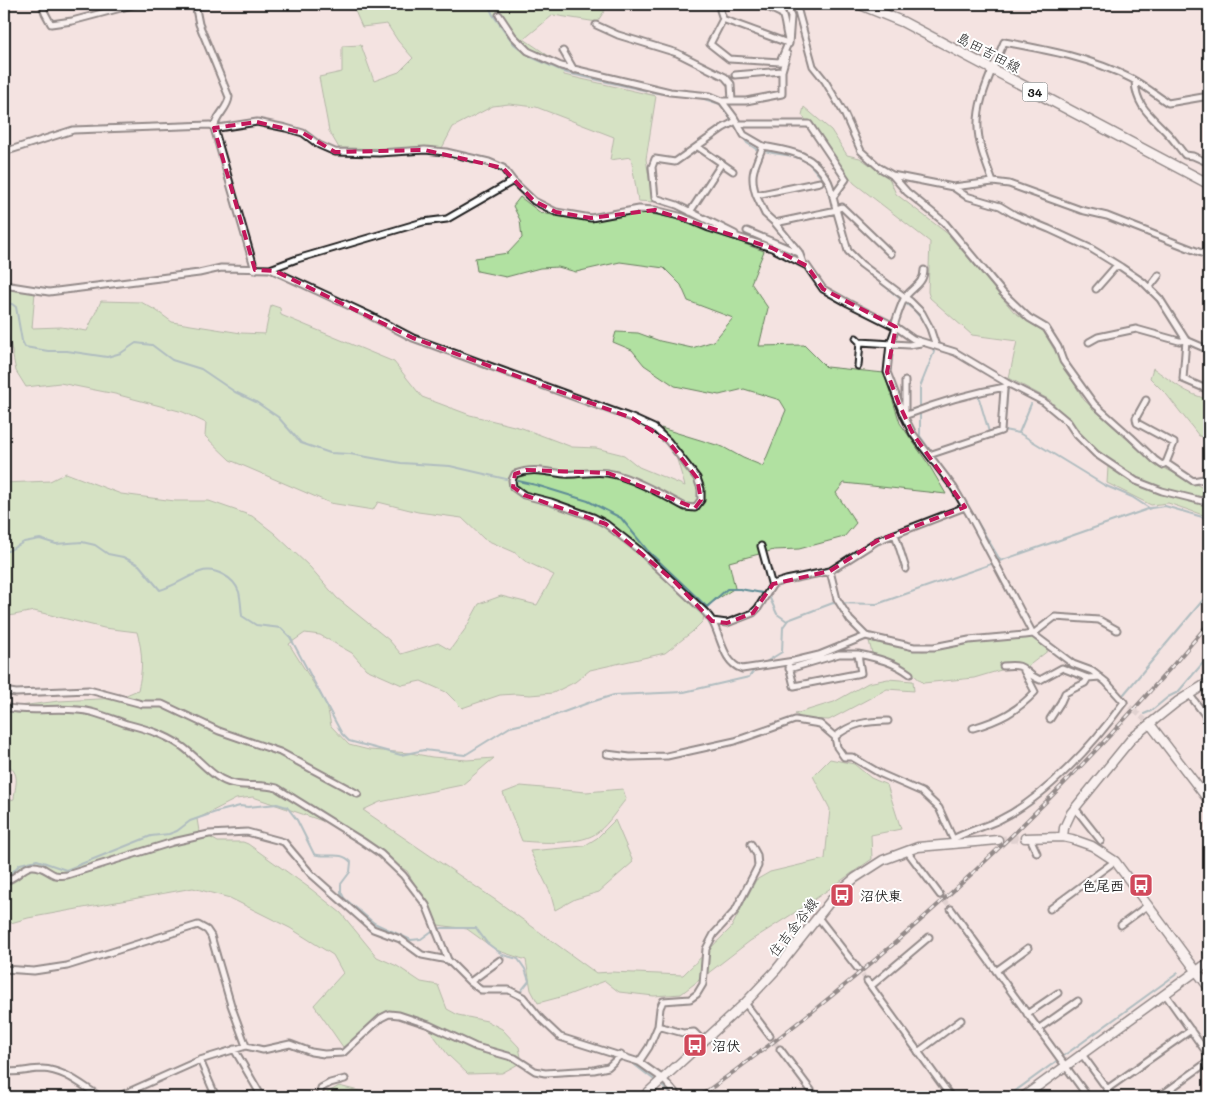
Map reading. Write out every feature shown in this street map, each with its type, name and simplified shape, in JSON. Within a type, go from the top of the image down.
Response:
[{"type":"main road","name":"島田吉田線","points":[[859,4],[903,22],[1209,184]]},
{"type":"main road","points":[[1063,837],[1067,820],[1075,808],[1132,738],[1177,702],[1209,682]]},
{"type":"main road","points":[[1150,724],[1209,801]]},
{"type":"main road","points":[[1028,838],[1063,837],[1092,846],[1115,861],[1209,988]]},
{"type":"main road","name":"住吉金谷線","points":[[643,1097],[745,1003],[776,970],[836,894],[855,878],[883,860],[907,850],[953,841],[998,840]]},
{"type":"main road","points":[[1022,1097],[1061,1061],[1081,1053],[1209,962]]},
{"type":"street","points":[[42,4],[44,13],[51,24],[72,21],[136,4]]},
{"type":"street","points":[[194,4],[199,24],[229,97],[228,104],[220,114],[214,128],[254,270]]},
{"type":"street","points":[[720,10],[723,19],[710,44],[728,59],[780,62],[789,41],[785,21],[782,14],[761,4]]},
{"type":"street","points":[[722,102],[746,101],[782,94],[782,71],[789,41],[791,17],[787,4]]},
{"type":"street","points":[[793,4],[798,11],[813,66],[825,81],[844,113],[861,151],[880,168],[892,175],[907,192],[944,222],[1003,293],[1029,318],[1046,328],[1058,347],[1063,361],[1094,404],[1131,436],[1154,460],[1162,465],[1166,464],[1193,481],[1209,478]]},
{"type":"street","points":[[499,15],[513,36],[528,51],[574,70],[670,92],[710,96],[722,102],[744,135],[763,147],[796,152],[813,161],[827,179],[848,251],[861,264],[922,313],[930,328],[936,346]]},
{"type":"street","points":[[723,19],[785,42],[789,41]]},
{"type":"street","points":[[596,25],[618,35],[677,53],[725,77],[731,84],[732,101]]},
{"type":"street","points":[[993,182],[979,139],[978,120],[980,103],[1004,42],[1058,52],[1095,62],[1135,81],[1168,103],[1209,96]]},
{"type":"street","points":[[564,51],[574,70]]},
{"type":"street","points":[[735,75],[782,71]]},
{"type":"street","points":[[1135,81],[1136,92],[1147,113],[1170,136],[1185,155],[1193,156],[1209,163]]},
{"type":"street","points":[[4,152],[73,130],[210,125],[218,128],[257,122],[303,133],[319,145],[335,152],[379,153],[425,150],[446,152],[489,162],[503,168],[513,181],[534,201],[556,212],[591,218],[639,209],[655,210],[683,217],[772,248],[807,266],[824,289],[895,327],[913,339],[955,352],[1006,385],[1044,402],[1068,422],[1076,434],[1096,454],[1136,481],[1162,491],[1202,501],[1209,496]]},
{"type":"street","points":[[736,236],[735,233],[677,205],[655,198],[652,166],[655,159],[675,162],[729,125],[737,122],[809,124],[846,179],[833,197]]},
{"type":"street","points":[[698,147],[733,171]]},
{"type":"street","points":[[763,147],[753,170],[752,180],[756,195],[765,214],[775,223],[800,254],[803,264]]},
{"type":"street","points":[[1179,169],[1185,155]]},
{"type":"street","points":[[690,212],[722,164]]},
{"type":"street","points":[[892,175],[954,187],[993,182],[1009,184],[1081,210],[1107,216],[1209,256]]},
{"type":"street","points":[[4,285],[49,292],[199,273],[222,268],[270,269],[423,222],[447,219],[513,181]]},
{"type":"street","points":[[756,195],[820,182]]},
{"type":"street","points":[[954,187],[966,196],[1000,206],[1090,248],[1149,288],[1160,299],[1186,340],[1183,380],[1204,388]]},
{"type":"street","points":[[775,223],[836,210],[842,207],[891,254]]},
{"type":"street","points":[[747,231],[800,254]]},
{"type":"street","points":[[1096,289],[1117,265]]},
{"type":"street","points":[[270,269],[326,294],[413,338],[625,415],[654,428],[668,441],[697,478],[701,489],[701,500],[696,508],[685,507],[626,479],[608,473],[566,474],[526,470],[515,474],[512,480],[513,487],[524,495],[594,517],[606,524],[674,582],[704,611],[712,621],[728,658],[735,667],[742,669],[819,655],[866,636]]},
{"type":"street","points":[[607,754],[630,758],[667,756],[734,741],[795,720],[820,724],[836,737],[837,747],[844,757],[852,757],[881,774],[922,792],[939,808],[953,841],[969,831],[999,820],[1027,803],[1063,773],[1124,702],[1092,671],[1073,664],[1033,634],[954,488],[913,434],[887,372],[890,344],[902,306],[905,298],[919,285],[924,276],[924,270]]},
{"type":"street","points":[[1149,288],[1159,275]]},
{"type":"street","points":[[1089,342],[1098,337],[1136,329],[1179,341],[1186,340],[1209,350]]},
{"type":"street","points":[[858,366],[858,340],[909,345],[926,343]]},
{"type":"street","points":[[905,381],[905,416]]},
{"type":"street","points":[[905,416],[979,391],[1006,385]]},
{"type":"street","points":[[929,455],[1001,428],[1006,385]]},
{"type":"street","points":[[1146,400],[1136,418],[1137,423],[1174,442],[1166,464]]},
{"type":"street","points":[[712,621],[727,623],[752,613],[758,608],[772,586],[786,580],[830,571],[877,541],[965,507]]},
{"type":"street","points":[[895,534],[906,568]]},
{"type":"street","points":[[761,546],[772,586]]},
{"type":"street","points":[[830,571],[842,607],[850,620],[866,636],[914,647],[934,647],[969,640],[1033,634],[1055,617],[1099,620],[1117,630]]},
{"type":"street","points":[[789,669],[839,654],[858,654],[882,659],[910,674]]},
{"type":"street","points":[[788,662],[794,686],[861,673],[858,654]]},
{"type":"street","points":[[1003,666],[1016,664],[1024,667],[1032,677],[1040,680],[1062,668],[1088,678],[1100,677]]},
{"type":"street","points":[[973,728],[997,721],[1024,703],[1035,692],[1022,667]]},
{"type":"street","points":[[1050,719],[1065,693],[1085,683],[1088,678]]},
{"type":"street","points":[[4,691],[16,693],[89,690],[142,704],[162,704],[219,731],[280,752],[358,794]]},
{"type":"street","points":[[1190,694],[1208,720],[1209,718]]},
{"type":"street","points":[[4,707],[16,710],[89,712],[163,735],[180,744],[197,757],[220,779],[242,785],[277,788],[381,854],[403,875],[426,905],[448,960],[480,990],[509,990],[523,997],[541,1019],[560,1037],[639,1062],[663,1080],[679,1097]]},
{"type":"street","points":[[836,737],[844,728],[862,723],[888,721]]},
{"type":"street","points":[[1075,808],[1101,841]]},
{"type":"street","points":[[4,880],[12,879],[24,869],[32,866],[42,867],[56,876],[68,875],[173,842],[209,834],[247,832],[284,842],[311,874],[373,929],[400,939],[422,955],[448,960]]},
{"type":"street","points":[[1028,838],[1038,853]]},
{"type":"street","points":[[639,1062],[649,1047],[658,1026],[660,1008],[663,1001],[690,999],[697,994],[703,984],[706,949],[714,934],[735,911],[758,866],[757,854],[751,844]]},
{"type":"street","points":[[907,850],[940,895]]},
{"type":"street","points":[[1050,909],[1115,861]]},
{"type":"street","points":[[1121,925],[1148,905]]},
{"type":"street","points":[[951,909],[1088,1097]]},
{"type":"street","points":[[818,916],[858,969]]},
{"type":"street","points":[[4,969],[34,972],[67,966],[198,925],[207,930],[211,936],[231,1005],[246,1046]]},
{"type":"street","points":[[871,986],[929,937]]},
{"type":"street","points":[[996,971],[1028,948]]},
{"type":"street","points":[[470,982],[500,960]]},
{"type":"street","points":[[867,981],[951,1097]]},
{"type":"street","points":[[1027,1014],[1058,993]]},
{"type":"street","points":[[1165,994],[1209,1056]]},
{"type":"street","points":[[1038,1029],[1078,1000]]},
{"type":"street","points":[[745,1003],[770,1036]]},
{"type":"street","points":[[117,1097],[200,1060],[246,1046],[263,1050],[290,1044],[311,1052],[324,1054],[343,1053],[389,1014],[399,1015],[429,1025],[476,1047],[515,1058],[535,1071],[545,1073],[594,1070],[608,1067],[621,1055]]},
{"type":"street","points":[[918,1052],[961,1020]]},
{"type":"street","points":[[658,1026],[683,1032],[694,1032],[704,1042]]},
{"type":"street","points":[[1107,1090],[1190,1030]]},
{"type":"street","points":[[234,1049],[262,1097]]},
{"type":"street","points":[[780,1049],[816,1097]]},
{"type":"street","points":[[1081,1053],[1113,1097]]},
{"type":"street","points":[[200,1060],[216,1097]]},
{"type":"street","points":[[1159,1097],[1209,1061]]},
{"type":"street","points":[[4,1070],[20,1072],[41,1069],[57,1072],[69,1076],[101,1097]]},
{"type":"street","points":[[319,1097],[321,1088],[330,1083],[345,1079]]},
{"type":"highlighted area","points":[[257,122],[303,133],[335,152],[425,150],[503,168],[534,201],[556,212],[591,218],[655,210],[772,248],[807,266],[823,289],[896,327],[887,372],[899,404],[913,434],[965,507],[877,541],[830,571],[773,584],[753,613],[727,623],[712,621],[675,582],[606,524],[524,495],[513,487],[515,474],[526,470],[608,473],[695,508],[701,500],[697,478],[668,441],[632,418],[413,338],[275,271],[255,270],[214,128]]},
{"type":"green space","points":[[352,4],[609,4],[597,22],[553,15],[524,39],[562,65],[564,75],[656,96],[646,159],[653,202],[638,201],[631,157],[610,160],[614,137],[536,107],[509,104],[493,106],[453,127],[442,148],[339,148],[329,131],[319,77],[342,72],[342,46],[361,45],[374,81],[399,72],[413,58],[398,41],[387,24],[362,27]]},
{"type":"green space","points":[[804,107],[831,130],[847,155],[860,158],[889,178],[896,194],[948,234],[1014,312],[1043,331],[1084,400],[1141,452],[1166,469],[1209,491],[1209,517],[1168,503],[1151,505],[1107,483],[1108,467],[1050,400],[1009,378],[1017,341],[972,335],[930,298],[928,292],[930,242],[854,183],[802,115]]},
{"type":"green space","points":[[520,197],[541,213],[587,221],[647,213],[676,219],[764,251],[751,283],[768,308],[759,346],[804,345],[826,367],[884,373],[900,423],[929,465],[946,494],[844,483],[836,493],[856,523],[844,537],[799,549],[774,550],[729,562],[735,588],[705,607],[703,621],[665,653],[590,670],[575,682],[553,693],[500,695],[462,708],[446,692],[421,681],[402,685],[366,669],[352,653],[320,635],[305,633],[289,644],[327,705],[331,726],[349,745],[369,750],[410,753],[432,757],[467,760],[494,758],[462,785],[380,802],[363,810],[497,901],[596,973],[683,975],[731,928],[756,880],[770,872],[825,859],[830,809],[813,776],[830,759],[854,764],[871,778],[887,785],[901,829],[871,835],[872,859],[805,906],[750,941],[681,994],[654,996],[619,992],[605,981],[568,995],[538,1003],[531,990],[526,960],[496,950],[467,929],[438,925],[407,871],[334,825],[253,797],[236,799],[197,819],[199,831],[218,842],[243,842],[248,844],[311,889],[341,913],[377,957],[397,966],[421,982],[438,985],[447,1009],[458,1015],[487,1021],[502,1029],[519,1047],[522,1062],[502,1073],[468,1074],[448,1055],[429,1029],[389,1014],[343,1047],[314,1005],[343,973],[333,955],[290,928],[230,898],[193,888],[28,918],[4,925],[4,802],[14,799],[16,778],[13,770],[4,761],[4,708],[59,701],[119,698],[138,690],[142,661],[137,632],[104,628],[34,611],[4,617],[4,483],[50,481],[66,473],[121,494],[175,501],[209,501],[252,516],[274,533],[310,567],[337,598],[389,640],[401,654],[438,643],[450,650],[466,628],[479,604],[501,596],[537,605],[554,575],[525,561],[514,552],[484,539],[462,518],[418,512],[378,502],[373,510],[330,503],[230,460],[205,436],[206,423],[183,412],[115,394],[60,383],[26,387],[16,371],[6,322],[4,321],[4,289],[35,292],[32,328],[61,327],[87,331],[101,301],[141,302],[172,322],[241,333],[265,334],[271,305],[280,308],[281,315],[394,362],[422,397],[470,415],[522,428],[572,447],[596,448],[624,455],[639,467],[685,486],[675,453],[675,445],[661,428],[723,447],[763,466],[786,410],[780,400],[744,389],[719,395],[675,386],[644,365],[632,350],[613,342],[616,332],[638,333],[660,341],[692,348],[714,341],[733,318],[688,301],[681,285],[664,268],[620,262],[576,272],[558,267],[540,268],[506,277],[477,271],[475,258],[508,253],[522,238],[520,220],[513,206]]},
{"type":"green space","points":[[1153,368],[1194,395],[1209,399],[1209,438],[1199,436],[1167,395],[1150,378]]},
{"type":"green space","points":[[1032,636],[1049,650],[1027,667],[1001,670],[974,678],[923,683],[904,666],[872,653],[869,641],[923,651],[970,642]]},
{"type":"green space","points":[[888,679],[913,681],[914,691],[887,689],[829,720],[803,719],[795,714],[834,702],[868,683]]},
{"type":"green space","points":[[521,786],[586,792],[623,789],[626,799],[606,825],[591,836],[562,842],[522,841],[503,793]]},
{"type":"green space","points":[[615,820],[633,862],[599,892],[575,899],[555,910],[550,892],[530,851],[584,846],[597,838]]},
{"type":"green space","points":[[339,1086],[383,1097],[325,1097],[323,1095]]},
{"type":"waterway","points":[[488,4],[493,15],[514,44],[531,57],[567,73],[657,93],[701,98],[720,104],[747,143],[756,149],[793,156],[808,162],[825,182],[846,253],[853,259]]},
{"type":"waterway","points":[[870,274],[915,311],[924,322],[931,338]]},
{"type":"waterway","points":[[4,303],[12,304],[16,307],[22,341],[25,347],[107,357],[121,353],[136,343],[152,345],[172,360],[201,369],[235,392],[256,402],[278,417],[301,443],[330,453],[350,454],[401,463],[450,466],[506,479]]},
{"type":"waterway","points":[[920,408],[920,387],[934,352],[933,348]]},
{"type":"waterway","points":[[1008,388],[1004,430],[1019,433],[1104,485],[1132,497],[1149,508]]},
{"type":"waterway","points":[[978,395],[989,432],[1000,429]]},
{"type":"waterway","points":[[1019,433],[1031,404]]},
{"type":"waterway","points":[[920,412],[920,436],[958,489],[1000,560]]},
{"type":"waterway","points":[[518,481],[588,501],[621,518],[647,550],[707,607],[727,589],[740,589],[768,594],[777,614],[787,621]]},
{"type":"waterway","points":[[761,665],[782,652],[783,627],[788,620],[833,603],[877,604],[1151,508],[1165,506],[1209,519]]},
{"type":"waterway","points":[[4,551],[8,551],[24,542],[40,539],[56,544],[82,542],[95,545],[108,554],[123,557],[139,565],[160,590],[200,572],[211,571],[223,574],[233,582],[239,592],[242,616],[256,625],[281,628],[290,637],[342,734],[349,741],[401,755],[424,750],[465,755],[510,727],[545,719],[614,695],[684,692],[749,677],[755,669]]},
{"type":"waterway","points":[[1124,694],[1209,593]]},
{"type":"waterway","points":[[1144,714],[1178,692],[1209,656]]},
{"type":"waterway","points":[[4,875],[10,875],[20,864],[37,860],[66,870],[151,836],[177,831],[190,821],[216,812],[240,806],[277,804],[287,807],[297,820],[314,854],[343,856],[351,862],[350,872],[341,884],[341,892],[344,898],[374,923],[411,940],[421,939],[432,931],[442,928],[476,928],[487,943],[503,955],[518,959],[525,969],[529,981],[521,991]]},
{"type":"waterway","points":[[1204,953],[1209,950]]},
{"type":"waterway","points":[[1007,1097],[1178,973]]},
{"type":"waterway","points":[[631,1062],[657,1082]]},
{"type":"waterway","points":[[661,1085],[674,1097]]},
{"type":"tunnel","points":[[1124,702],[1150,724]]},
{"type":"tunnel","points":[[998,840],[1025,838]]},
{"type":"tunnel","points":[[940,895],[951,909]]},
{"type":"tunnel","points":[[858,969],[867,981]]},
{"type":"tunnel","points":[[770,1036],[780,1049]]},
{"type":"railway","points":[[699,1097],[837,991],[904,935],[969,876],[1032,816],[1093,753],[1209,623]]},
{"type":"place","name":"色尾西","points":[[1141,885]]},
{"type":"place","name":"沼伏東","points":[[842,895]]},
{"type":"place","name":"沼伏","points":[[695,1045]]}]
